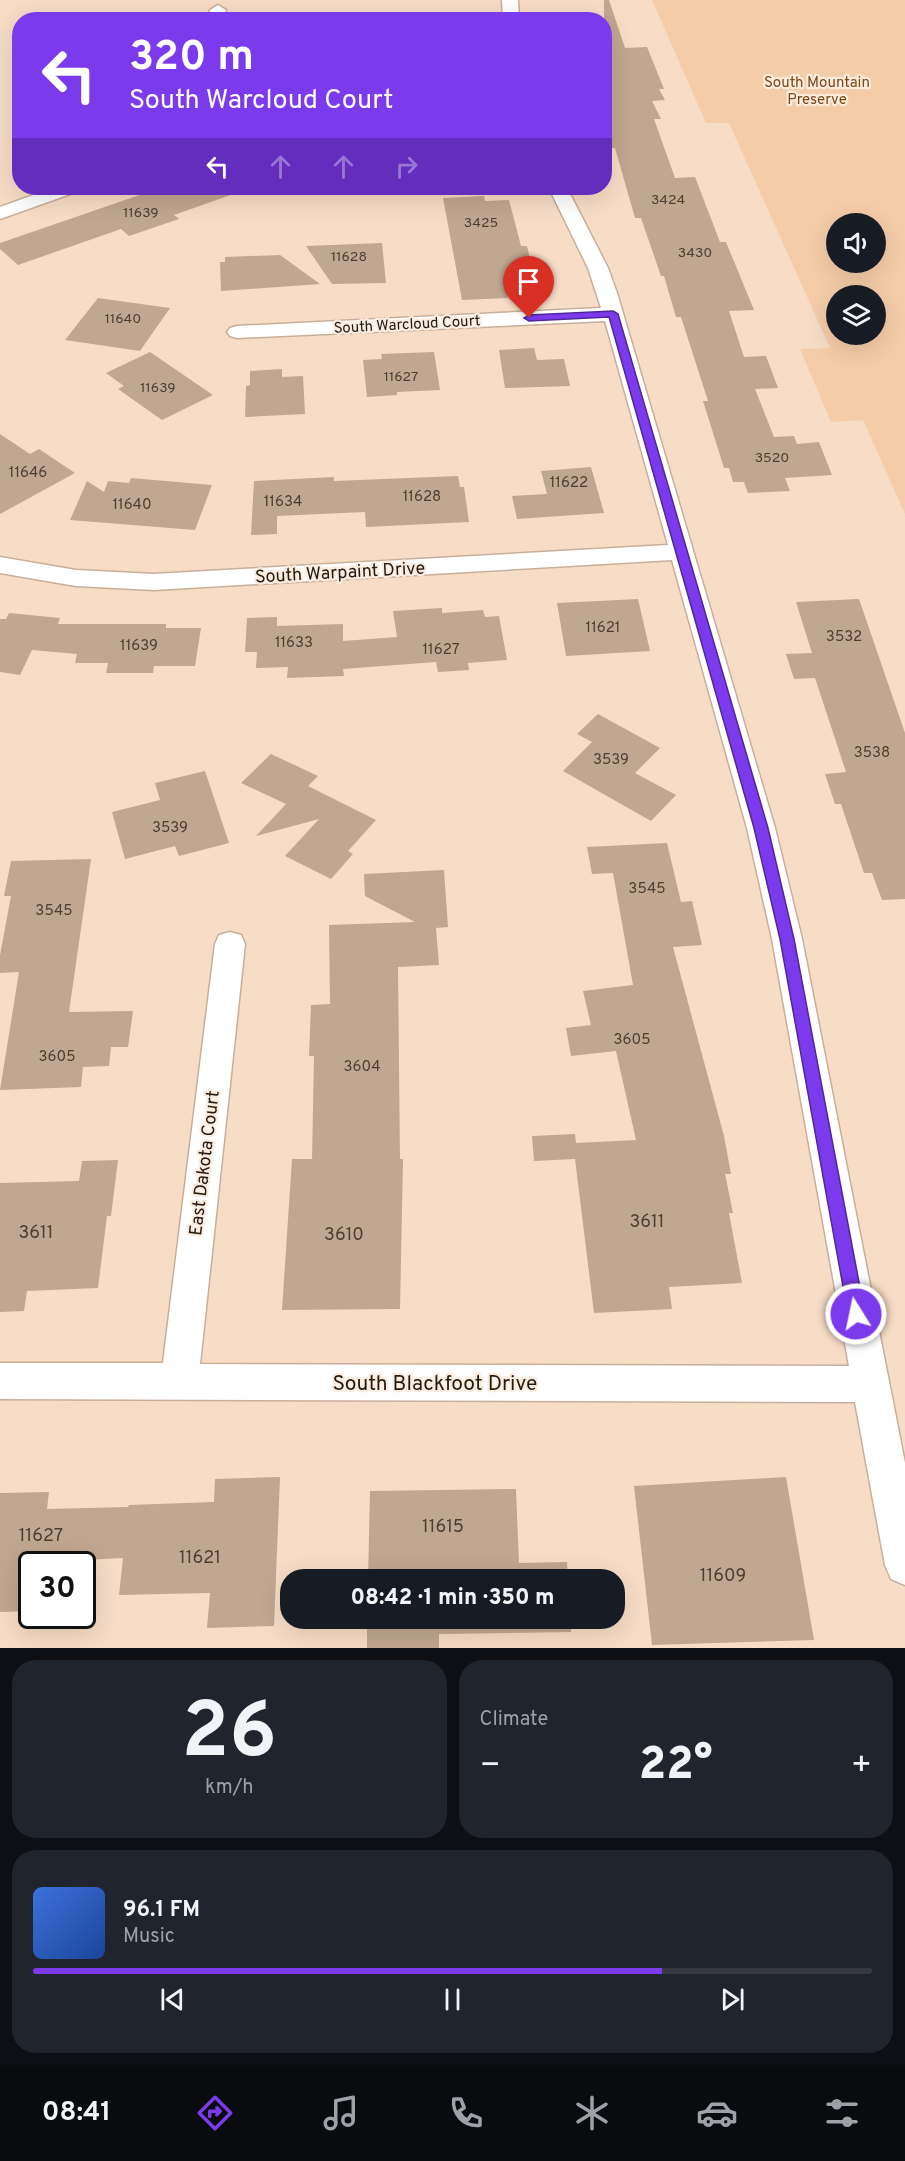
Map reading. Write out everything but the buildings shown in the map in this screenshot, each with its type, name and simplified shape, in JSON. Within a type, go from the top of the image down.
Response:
[{"type":"street","points":[[0,213],[50,195]]},
{"type":"street","points":[[562,195],[598,268],[613,314],[761,828],[787,939],[869,1384],[905,1565]]},
{"type":"street","name":"South Warcloud Court","points":[[237,332],[613,314]]},
{"type":"street","name":"South Warpaint Drive","points":[[0,565],[76,578],[154,582],[681,552]]},
{"type":"street","name":"East Dakota Court","points":[[179,1382],[230,944]]},
{"type":"street","name":"South Blackfoot Drive","points":[[0,1381],[869,1384]]},
{"type":"green space","name":"South Mountain Preserve","points":[[652,0],[905,0],[905,514],[863,420],[831,422],[800,349],[830,348],[829,345],[886,345],[886,285],[826,285],[826,339],[729,123],[706,123]]},
{"type":"route","points":[[529,318],[613,314],[761,828],[787,939],[856,1314]]}]
